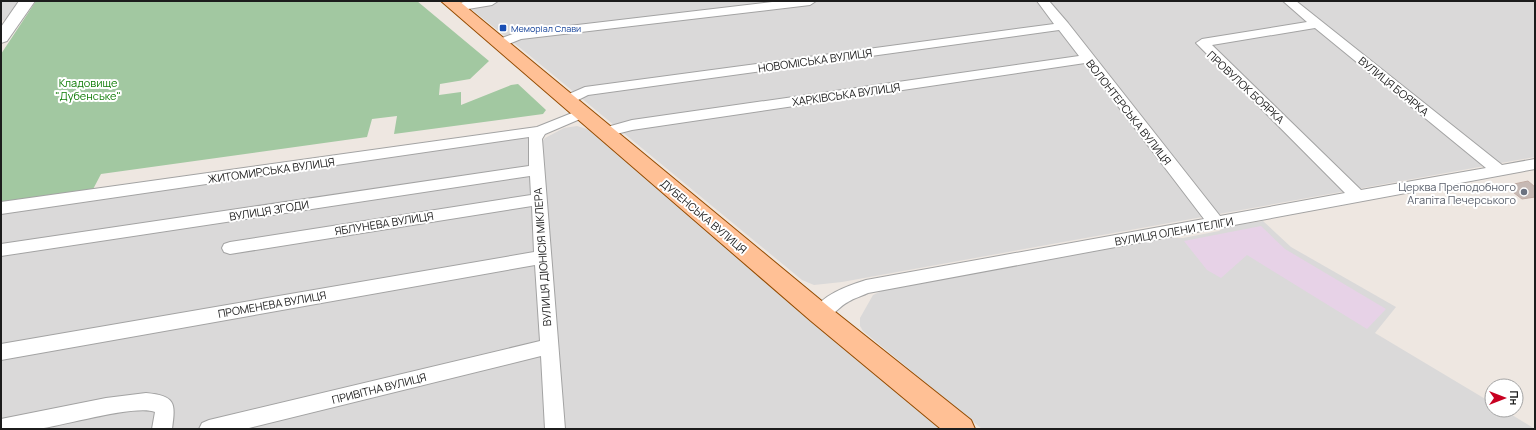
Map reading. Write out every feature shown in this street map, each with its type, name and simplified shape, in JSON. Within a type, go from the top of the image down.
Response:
[{"type":"main road","name":"ДУБЕНСЬКА ВУЛИЦЯ","points":[[452,4],[568,100],[820,314],[961,429]]},
{"type":"street","points":[[1,38],[6,23],[27,1]]},
{"type":"street","points":[[452,4],[492,1]]},
{"type":"street","points":[[499,44],[518,36],[810,1]]},
{"type":"street","name":"ВОЛОНТЕРСЬКА ВУЛИЦЯ","points":[[1043,1],[1216,223]]},
{"type":"street","name":"ВУЛИЦЯ БОЯРКА","points":[[1289,1],[1499,170]]},
{"type":"street","name":"ПРОВУЛОК БОЯРКА","points":[[1317,24],[1202,43],[1357,196]]},
{"type":"street","name":"НОВОМІСЬКА ВУЛИЦЯ","points":[[568,100],[585,91],[1064,26]]},
{"type":"street","name":"ХАРКІВСЬКА ВУЛИЦЯ","points":[[605,132],[640,124],[1087,59]]},
{"type":"street","points":[[540,131],[582,113]]},
{"type":"street","name":"ВУЛИЦЯ ДІОНІСІЯ МІКЛЕРА","points":[[540,131],[535,140],[548,347],[555,429]]},
{"type":"street","name":"ЖИТОМИРСЬКА ВУЛИЦЯ","points":[[1,208],[540,131]]},
{"type":"street","name":"ВУЛИЦЯ ОЛЕНИ ТЕЛІГИ","points":[[820,314],[841,297],[866,287],[1535,164]]},
{"type":"street","name":"ВУЛИЦЯ ЗГОДИ","points":[[1,250],[537,170]]},
{"type":"street","name":"ЯБЛУНЕВА ВУЛИЦЯ","points":[[230,248],[538,199]]},
{"type":"street","name":"ПРОМЕНЕВА ВУЛИЦЯ","points":[[1,352],[542,258]]},
{"type":"street","name":"ПРИВІТНА ВУЛИЦЯ","points":[[209,429],[548,347]]},
{"type":"street","points":[[1,428],[120,405],[148,402],[157,403],[165,409],[162,429]]},
{"type":"shaded area","points":[[1,1],[22,1],[10,18],[1,21]]},
{"type":"shaded area","points":[[461,1],[1535,1],[1535,157],[842,282],[814,285],[802,280],[529,55]]},
{"type":"shaded area","points":[[577,126],[590,130],[945,429],[564,429],[541,143],[545,138],[564,128]]},
{"type":"shaded area","points":[[529,136],[548,429],[1,429],[1,211]]},
{"type":"shaded area","points":[[1263,221],[1291,247],[1396,307],[1375,333],[1484,398],[1484,418],[1517,418],[1535,429],[982,429],[863,331],[860,326],[860,318],[873,295],[888,288],[1161,238],[1183,238],[1219,231],[1224,227]]},
{"type":"shaded area","points":[[1261,226],[1285,249],[1386,309],[1367,329],[1247,255],[1221,278],[1207,270],[1184,241]]},
{"type":"green space","name":"Кладовище \"Дубенське\"","points":[[36,1],[417,1],[489,61],[470,79],[440,84],[439,95],[461,92],[461,105],[511,85],[518,84],[546,110],[543,114],[394,134],[397,116],[372,119],[367,137],[101,174],[90,195],[1,206],[1,54]]},
{"type":"building","name":"Церква Преподобного Агапіта Печерського","points":[[1528,181],[1535,187],[1535,197],[1522,199],[1505,186]]},
{"type":"place","name":"Меморіал Слави","points":[[503,28]]},
{"type":"place","name":"Церква Преподобного Агапіта Печерського","points":[[1524,192]]}]
